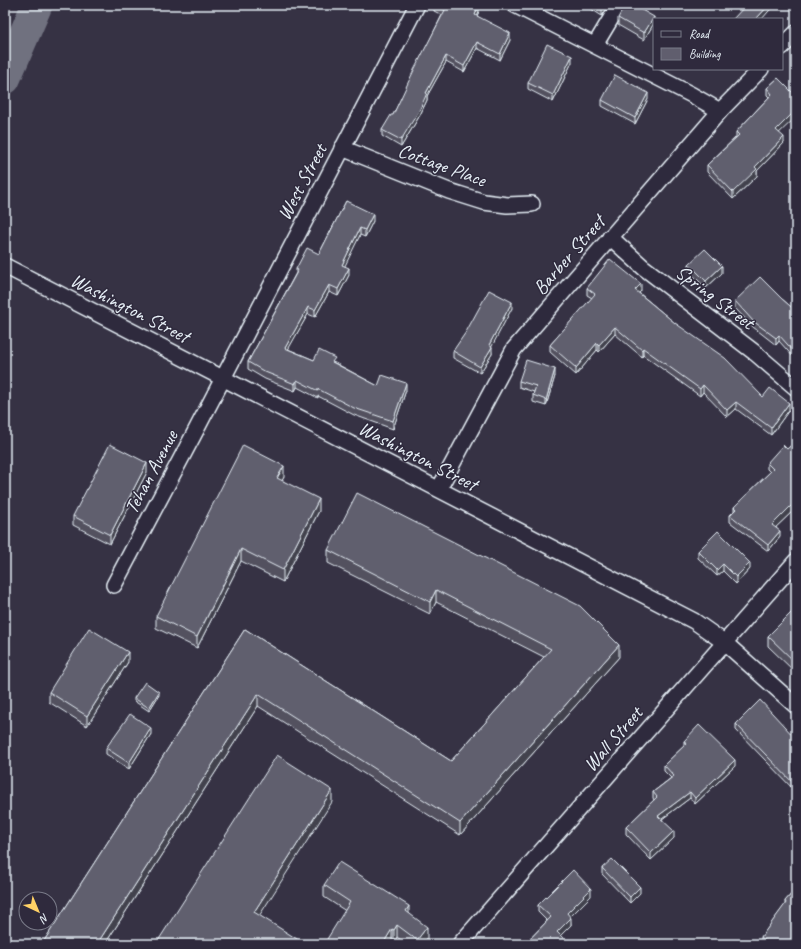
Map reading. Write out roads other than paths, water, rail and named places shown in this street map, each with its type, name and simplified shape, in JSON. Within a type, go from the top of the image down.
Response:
[{"type":"street","name":"West Street","points":[[222,378],[417,5]]},
{"type":"street","points":[[515,5],[692,95],[720,111]]},
{"type":"street","points":[[595,45],[619,5]]},
{"type":"street","points":[[783,47],[796,33]]},
{"type":"street","name":"Barber Street","points":[[438,489],[514,349],[720,111],[760,70]]},
{"type":"street","name":"Cottage Place","points":[[342,148],[428,183],[484,202],[508,205],[532,204]]},
{"type":"street","name":"Spring Street","points":[[610,237],[643,267],[754,352],[796,388]]},
{"type":"street","name":"Washington Street","points":[[5,266],[694,621],[724,642],[796,706]]},
{"type":"street","name":"Tehan Avenue","points":[[114,585],[222,378]]},
{"type":"street","name":"Wall Street","points":[[460,944],[796,560]]},
{"type":"waterway","points":[[5,79],[37,5]]}]
